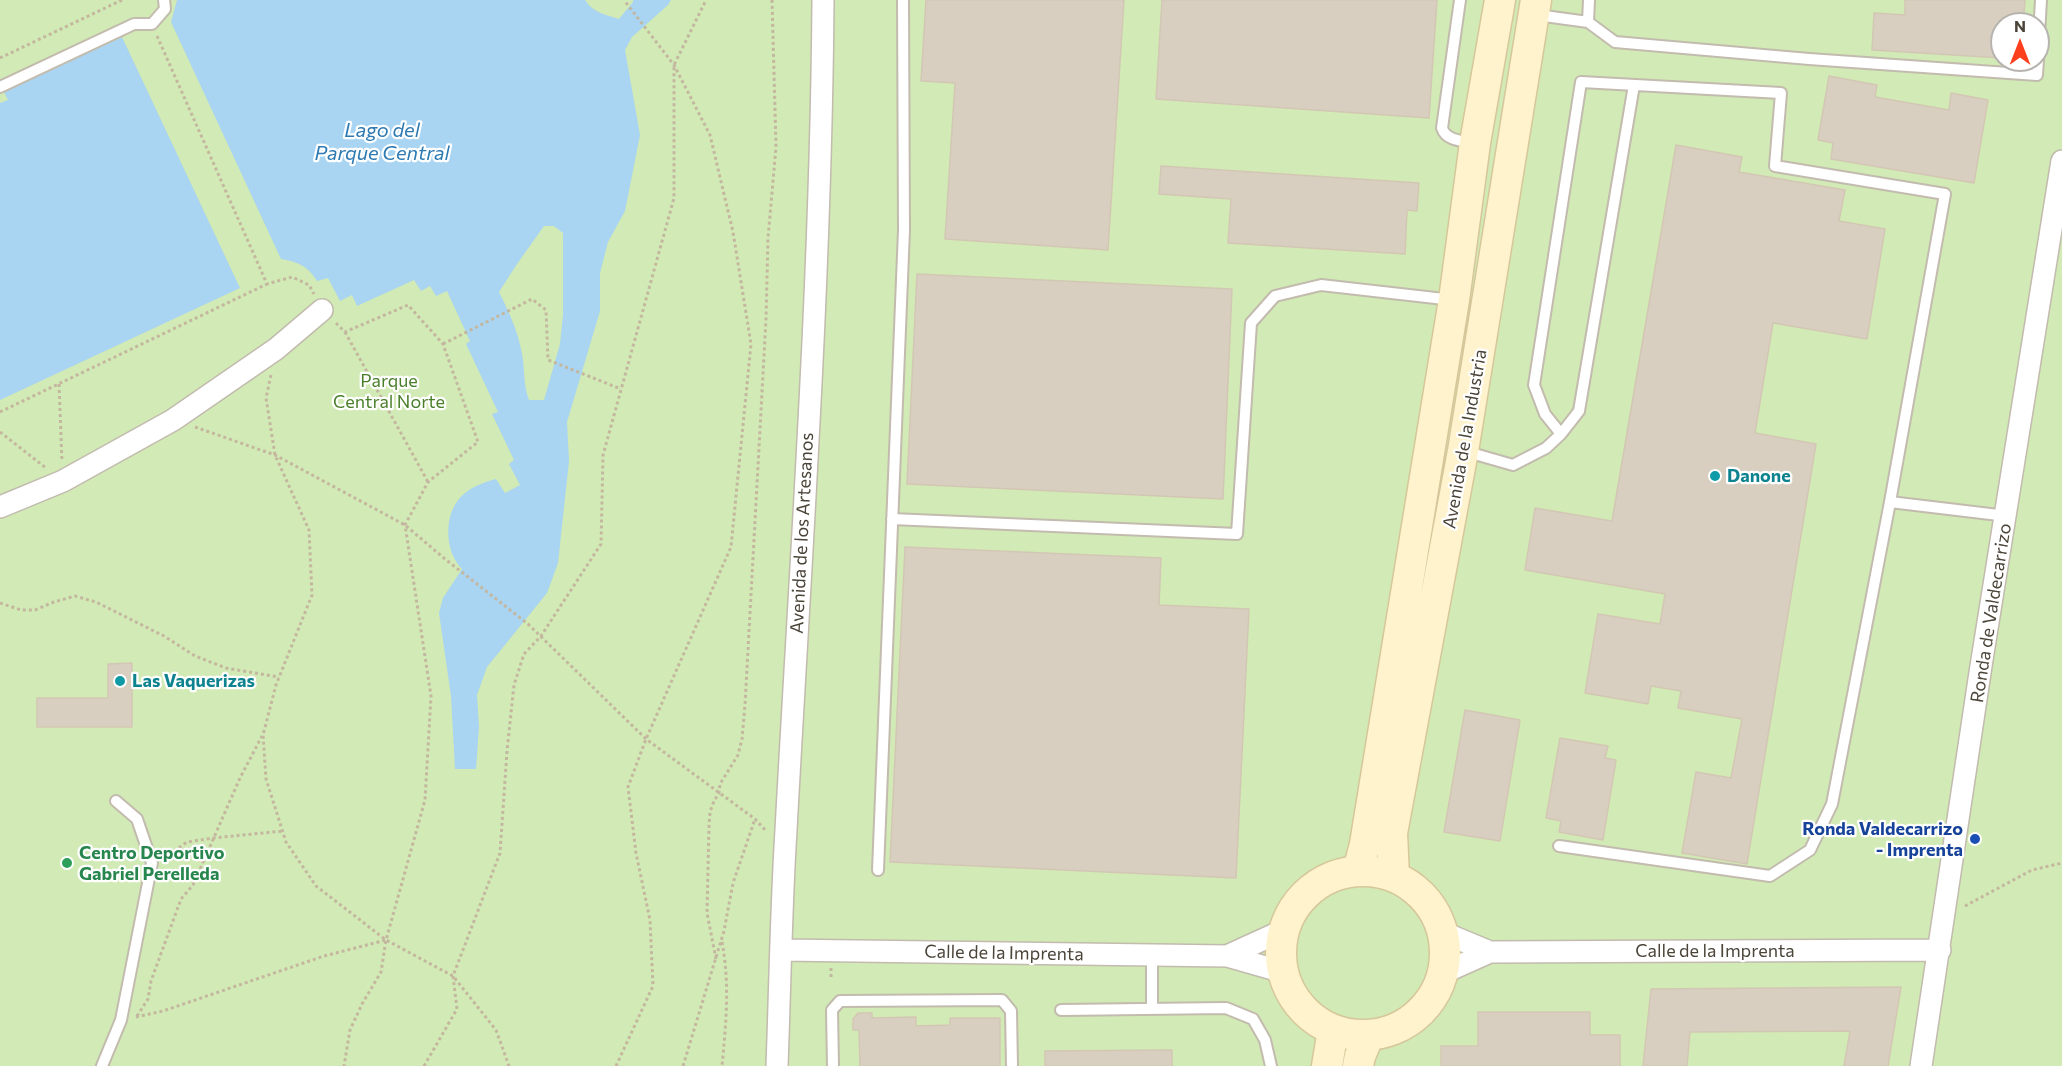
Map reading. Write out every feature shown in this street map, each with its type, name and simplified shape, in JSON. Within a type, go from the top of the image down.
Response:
[{"type":"street","name":"Avenida de los Artesanos","points":[[777,1066],[786,835],[810,388],[821,133],[823,0]]},
{"type":"street","name":"Avenida de la Industria","points":[[1358,871],[1365,844],[1454,300],[1475,143],[1500,0]]},
{"type":"street","name":"Avenida de la Industria","points":[[1394,877],[1392,832],[1463,450],[1535,7]]},
{"type":"street","name":"Ronda de Valdecarrizo","points":[[1921,1066],[1981,666],[2007,516],[2062,161]]},
{"type":"street","points":[[0,507],[63,482],[172,420],[276,349],[322,310]]},
{"type":"street","points":[[1358,871],[1376,872],[1394,877],[1415,890],[1432,909],[1443,932],[1445,952],[1443,973],[1433,996],[1416,1016],[1394,1029],[1369,1035],[1351,1034],[1333,1029],[1310,1016],[1293,997],[1283,972],[1280,951],[1284,930],[1294,907],[1311,889],[1333,876],[1358,871]]},
{"type":"street","name":"Calle de la Imprenta","points":[[1227,956],[1284,930]]},
{"type":"street","name":"Calle de la Imprenta","points":[[1443,932],[1490,952],[1940,950]]},
{"type":"street","name":"Calle de la Imprenta","points":[[782,950],[1227,956],[1283,972]]},
{"type":"street","name":"Calle de la Imprenta","points":[[1443,973],[1490,952]]},
{"type":"street","points":[[1327,1066],[1333,1029]]},
{"type":"street","points":[[1358,1066],[1369,1035]]},
{"type":"lane","points":[[0,87],[134,24],[152,24],[165,9],[164,0]]},
{"type":"lane","points":[[878,870],[904,230],[903,0]]},
{"type":"lane","points":[[1460,0],[1442,132],[1448,137],[1475,143]]},
{"type":"lane","points":[[1588,22],[1589,0]]},
{"type":"lane","points":[[1535,7],[1588,22],[1615,42],[1990,72]]},
{"type":"lane","points":[[1994,72],[2037,75],[2037,72]]},
{"type":"lane","points":[[1559,846],[1770,876],[1810,850],[1832,804],[1890,502],[1945,194],[1775,166],[1781,93],[1581,82],[1534,385],[1545,414],[1561,434]]},
{"type":"lane","points":[[1463,450],[1513,465],[1546,448],[1561,434],[1579,411],[1634,85]]},
{"type":"lane","points":[[892,519],[1237,534],[1251,323],[1275,296],[1321,285],[1454,300]]},
{"type":"lane","points":[[1890,502],[2007,516]]},
{"type":"lane","points":[[102,1066],[121,1020],[152,863],[137,819],[116,801]]},
{"type":"lane","points":[[1152,955],[1152,1008]]},
{"type":"lane","points":[[833,1066],[832,1010],[840,1001],[979,1000],[1002,1000],[1011,1011],[1012,1066]]},
{"type":"lane","points":[[1062,1010],[1226,1008],[1252,1019],[1265,1040],[1271,1066]]},
{"type":"path","points":[[0,58],[122,0]]},
{"type":"path","points":[[424,1066],[457,1009],[453,976],[500,853],[514,685],[524,654],[541,636],[601,544],[603,455],[674,198],[674,65],[706,0]]},
{"type":"path","points":[[716,959],[707,913],[708,826],[710,812],[724,775],[738,755],[742,740],[745,705],[766,319],[768,238],[776,147],[772,0]]},
{"type":"path","points":[[616,1066],[653,986],[651,920],[636,853],[628,787],[646,740],[731,547],[751,344],[733,232],[710,135],[674,65],[625,2]]},
{"type":"path","points":[[152,24],[267,284]]},
{"type":"path","points":[[0,412],[267,284],[292,277],[309,285],[322,310],[345,332],[428,482]]},
{"type":"path","points":[[443,344],[532,299],[546,310],[548,360],[621,389]]},
{"type":"path","points":[[345,332],[408,305],[443,344],[478,442],[428,482],[405,525],[431,696],[425,800],[386,940],[381,972],[350,1030],[345,1066]]},
{"type":"path","points":[[137,1017],[148,999],[151,981],[181,899],[193,885],[240,778],[263,735],[279,677],[312,595],[309,530],[276,456],[266,398],[276,349]]},
{"type":"path","points":[[59,384],[63,482]]},
{"type":"path","points":[[172,420],[276,456],[405,525],[528,624],[646,740],[755,819],[769,834],[786,835]]},
{"type":"path","points":[[0,432],[63,482]]},
{"type":"path","points":[[0,603],[21,610],[35,610],[75,596],[96,602],[164,636],[195,656],[226,668],[279,677]]},
{"type":"path","points":[[263,735],[266,779],[286,842],[316,886],[386,940],[453,976],[496,1030],[509,1066]]},
{"type":"path","points":[[682,1066],[722,940],[733,883],[755,819]]},
{"type":"path","points":[[150,871],[187,842],[283,831]]},
{"type":"path","points":[[1945,916],[2032,870],[2062,863]]},
{"type":"path","points":[[121,1020],[163,1011],[324,956],[386,940]]},
{"type":"path","points":[[722,940],[727,968],[728,1004],[722,1066]]},
{"type":"green space","name":"Parque Central Norte","points":[[0,0],[2062,0],[2062,1066],[0,1066]]},
{"type":"water","name":"Lago del Parque Central","points":[[177,0],[585,0],[595,10],[619,19],[633,0],[671,0],[632,37],[625,50],[640,135],[625,211],[608,242],[600,273],[600,311],[567,422],[569,461],[558,563],[547,593],[487,667],[477,695],[479,727],[476,769],[455,769],[451,696],[439,613],[443,598],[462,569],[453,555],[448,528],[456,503],[474,487],[496,479],[505,493],[520,485],[509,464],[514,460],[492,414],[498,412],[466,344],[470,341],[447,291],[436,296],[430,286],[421,291],[414,280],[357,306],[352,295],[340,301],[328,278],[317,281],[302,266],[281,259],[171,22]],"holes":[[[544,226],[554,226],[563,233],[563,315],[560,344],[544,400],[529,400],[518,337],[499,292]]]},
{"type":"water","points":[[122,37],[240,288],[0,400],[0,103],[8,100],[4,92]]},
{"type":"building","points":[[926,0],[1124,0],[1108,250],[945,239],[955,83],[921,81]]},
{"type":"building","points":[[1162,0],[1437,0],[1429,118],[1156,99]]},
{"type":"building","points":[[1905,0],[2025,0],[2024,12],[1990,12],[1990,57],[1872,50],[1874,13],[1905,15]]},
{"type":"building","points":[[1829,76],[1877,85],[1875,97],[1949,110],[1951,93],[1988,100],[1974,183],[1831,159],[1833,143],[1818,140]]},
{"type":"building","name":"Danone","points":[[1676,145],[1742,157],[1739,172],[1845,190],[1839,221],[1885,229],[1867,339],[1773,323],[1755,433],[1816,444],[1747,864],[1682,853],[1696,772],[1731,778],[1742,719],[1678,708],[1681,691],[1651,686],[1648,704],[1585,693],[1598,614],[1660,624],[1665,594],[1525,570],[1535,508],[1612,521]]},
{"type":"building","points":[[1161,166],[1419,183],[1417,211],[1407,210],[1405,254],[1228,243],[1231,199],[1159,194]]},
{"type":"building","points":[[917,274],[1232,289],[1223,499],[907,484]]},
{"type":"building","points":[[905,547],[1161,558],[1159,605],[1249,609],[1236,878],[890,862]]},
{"type":"building","name":"Las Vaquerizas","points":[[132,663],[132,727],[37,727],[37,698],[108,698],[108,664]]},
{"type":"building","points":[[1465,710],[1520,720],[1500,841],[1444,832]]},
{"type":"building","points":[[1560,738],[1608,746],[1605,758],[1616,760],[1603,840],[1559,832],[1561,821],[1546,818]]},
{"type":"building","points":[[1901,987],[1888,1066],[1844,1066],[1850,1031],[1690,1032],[1687,1066],[1643,1066],[1651,989]]},
{"type":"building","points":[[1478,1012],[1590,1012],[1590,1035],[1620,1035],[1620,1066],[1441,1066],[1441,1046],[1478,1046]]},
{"type":"building","points":[[858,1013],[872,1013],[872,1018],[916,1017],[916,1026],[950,1025],[950,1018],[1000,1018],[1000,1066],[860,1066],[859,1030],[853,1030],[853,1019]]},
{"type":"building","points":[[1172,1050],[1172,1066],[1045,1066],[1045,1051]]},
{"type":"place","name":"Danone","points":[[1715,476]]},
{"type":"place","name":"Las Vaquerizas","points":[[120,681]]},
{"type":"place","name":"Ronda Valdecarrizo - Imprenta","points":[[1975,839]]},
{"type":"place","name":"Centro Deportivo Gabriel Perelleda","points":[[67,863]]}]
